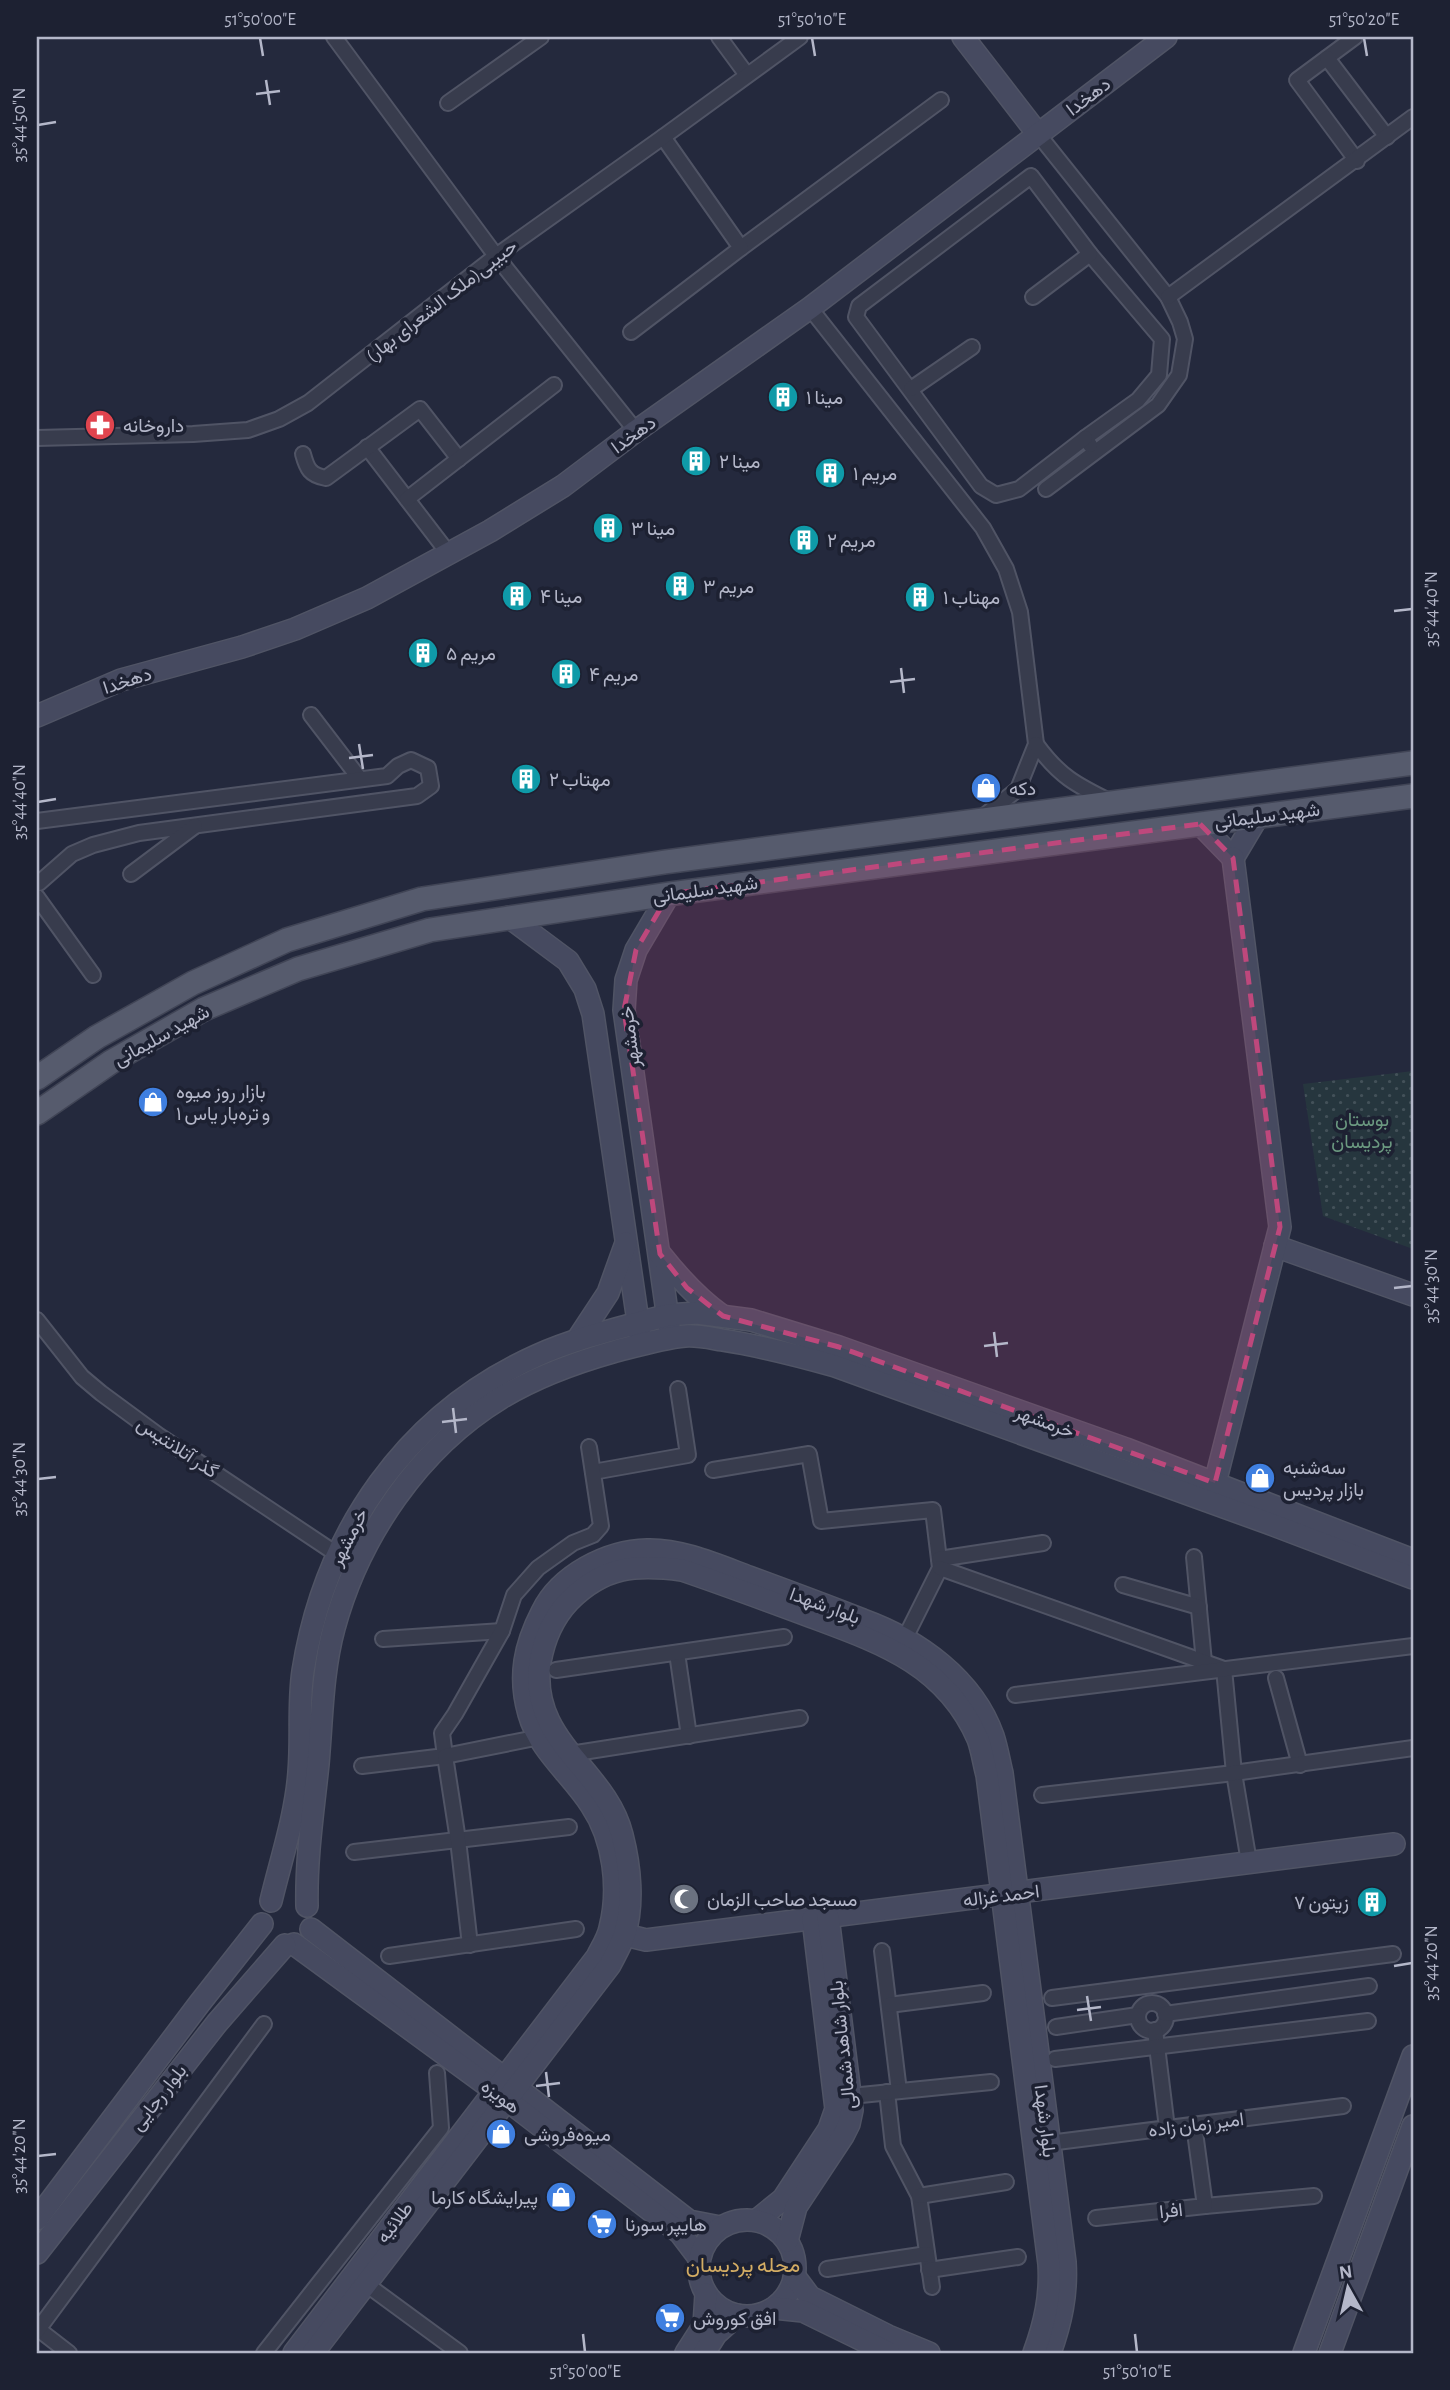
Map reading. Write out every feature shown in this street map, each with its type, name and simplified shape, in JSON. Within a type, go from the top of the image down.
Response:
[{"type":"main road","name":"شهید سلیمانی","points":[[37,1078],[97,1037],[193,983],[287,940],[422,900],[665,862],[1413,763]]},
{"type":"main road","name":"شهید سلیمانی","points":[[37,1113],[111,1062],[196,1014],[298,969],[430,930],[669,894],[1413,796]]},
{"type":"street","points":[[334,37],[496,256],[636,431]]},
{"type":"street","points":[[719,37],[747,75]]},
{"type":"street","name":"حبیبی(ملک الشعرای بهار)","points":[[37,438],[248,430],[279,419],[318,395],[496,256],[800,37]]},
{"type":"street","points":[[963,37],[1168,297],[1185,339],[1179,374],[1158,405],[1046,489]]},
{"type":"street","name":"دهخدا","points":[[37,716],[121,680],[242,647],[295,629],[367,598],[449,554],[564,486],[636,431],[810,309],[1166,37]]},
{"type":"street","points":[[1355,37],[1297,80],[1357,161]]},
{"type":"street","points":[[448,103],[534,39]]},
{"type":"street","points":[[1327,58],[1387,137]]},
{"type":"street","points":[[631,332],[941,100]]},
{"type":"street","points":[[1168,297],[1357,161],[1413,117]]},
{"type":"street","points":[[663,137],[741,248]]},
{"type":"street","points":[[1031,176],[1090,254],[1162,339],[1159,375],[1138,400],[1019,489],[996,495],[981,486],[911,389],[856,317],[859,306],[1031,176]]},
{"type":"street","points":[[1033,297],[1090,254]]},
{"type":"street","points":[[810,309],[983,528],[1006,569],[1020,612],[1037,744],[1049,762],[1067,779],[1115,804]]},
{"type":"street","points":[[911,389],[972,346]]},
{"type":"street","points":[[407,499],[554,385]]},
{"type":"street","points":[[303,454],[307,469],[316,476],[326,478],[420,409],[459,459]]},
{"type":"street","points":[[1085,438],[1095,452]]},
{"type":"street","points":[[367,447],[449,554]]},
{"type":"street","points":[[311,716],[360,779]]},
{"type":"street","points":[[975,822],[1018,789],[1037,744]]},
{"type":"street","points":[[37,821],[387,775],[411,760],[428,768],[431,786],[417,796],[139,833],[93,845],[72,854],[37,887],[93,975]]},
{"type":"street","points":[[1233,858],[1258,816]]},
{"type":"street","points":[[1200,824],[1233,858],[1280,1227],[1214,1483]]},
{"type":"street","points":[[131,874],[196,825]]},
{"type":"street","name":"خرمشهر","points":[[669,894],[636,950],[625,980],[624,1010],[671,1339]]},
{"type":"street","name":"خرمشهر","points":[[509,917],[568,961],[585,989],[593,1014],[642,1345]]},
{"type":"street","points":[[577,1340],[608,1293],[626,1241]]},
{"type":"street","points":[[1275,1246],[1413,1295]]},
{"type":"street","points":[[660,1254],[687,1288],[723,1316]]},
{"type":"street","name":"خرمشهر","points":[[271,1901],[298,1783],[303,1674],[312,1623],[329,1574],[348,1532],[372,1492],[406,1450],[445,1412],[489,1380],[577,1340],[668,1315],[697,1313],[751,1320],[839,1347],[1214,1483],[1413,1560]]},
{"type":"street","name":"گذر آتلانتیس","points":[[37,1320],[82,1377],[101,1393],[158,1435],[338,1555]]},
{"type":"street","name":"خرمشهر","points":[[307,1906],[306,1867],[325,1676],[333,1628],[358,1562],[390,1505],[422,1465],[459,1429],[500,1398],[584,1360],[687,1336],[765,1346],[835,1366],[1413,1578]]},
{"type":"street","points":[[593,1472],[688,1455],[678,1389]]},
{"type":"street","points":[[470,1945],[442,1733],[502,1630],[513,1595],[538,1568],[573,1543],[593,1535],[601,1526],[589,1447]]},
{"type":"street","points":[[713,1470],[808,1454],[821,1521],[933,1510],[939,1564],[905,1639]]},
{"type":"street","points":[[939,1564],[1043,1543]]},
{"type":"street","name":"بلوار شهدا","points":[[580,1779],[570,1755],[529,1715],[523,1676],[529,1638],[546,1603],[574,1575],[608,1556],[647,1550],[685,1555],[734,1580],[878,1642],[913,1660],[939,1682],[961,1709],[978,1740],[1010,1894]]},
{"type":"street","points":[[1194,1557],[1204,1662]]},
{"type":"street","points":[[939,1564],[1224,1669]]},
{"type":"street","name":"بلوار شهدا","points":[[734,1580],[885,1628],[921,1648],[950,1672],[974,1700],[993,1735],[1002,1773],[1010,1894],[1042,2144],[1066,2288],[1063,2311],[1050,2353]]},
{"type":"street","points":[[1123,1585],[1199,1607]]},
{"type":"street","points":[[383,1639],[502,1630]]},
{"type":"street","points":[[556,1670],[784,1637]]},
{"type":"street","points":[[1015,1695],[1413,1646]]},
{"type":"street","points":[[677,1653],[689,1735]]},
{"type":"street","points":[[1224,1669],[1234,1773],[1249,1862]]},
{"type":"street","points":[[1276,1678],[1300,1765]]},
{"type":"street","points":[[570,1755],[800,1718]]},
{"type":"street","points":[[362,1766],[445,1756],[547,1735]]},
{"type":"street","name":"بلوار شهدا","points":[[510,2082],[610,1965],[617,1933],[630,1903],[622,1833],[605,1797],[547,1749],[547,1735]]},
{"type":"street","points":[[1042,1795],[1300,1765],[1413,1748]]},
{"type":"street","points":[[354,1852],[569,1827]]},
{"type":"street","name":"احمد غزاله","points":[[617,1933],[646,1940],[1394,1844]]},
{"type":"street","points":[[286,1895],[295,1896],[307,1906],[311,1913],[311,1929],[307,1936],[289,1945],[270,1939],[262,1924],[262,1916],[271,1901],[286,1895]]},
{"type":"street","name":"بلوار شاهد شمالی","points":[[788,2241],[796,2207],[849,2124],[851,2096],[820,1918]]},
{"type":"street","name":"بلوار شاهد شمالی","points":[[757,2220],[783,2199],[829,2129],[836,2109],[820,1918]]},
{"type":"street","name":"بلوار رجایی","points":[[37,2219],[262,1924]]},
{"type":"street","name":"هویزه","points":[[311,1929],[690,2221],[720,2227]]},
{"type":"street","points":[[389,1956],[576,1929]]},
{"type":"street","name":"بلوار رجایی","points":[[37,2253],[216,2023],[289,1945]]},
{"type":"street","name":"هویزه","points":[[289,1945],[510,2082],[680,2233],[699,2258]]},
{"type":"street","points":[[882,1951],[893,2092],[893,2146],[919,2196],[932,2287]]},
{"type":"street","points":[[1052,1998],[1393,1954]]},
{"type":"street","points":[[1148,1985],[1150,2003]]},
{"type":"street","points":[[1165,2014],[1368,1986]]},
{"type":"street","points":[[888,2006],[982,1993]]},
{"type":"street","points":[[1150,2003],[1158,2004],[1165,2014],[1164,2022],[1155,2030],[1143,2027],[1138,2015],[1142,2007],[1150,2003]]},
{"type":"street","points":[[1056,2027],[1138,2015]]},
{"type":"street","points":[[1055,2059],[1368,2021]]},
{"type":"street","points":[[69,2353],[37,2330],[264,2024]]},
{"type":"street","points":[[1155,2030],[1167,2128]]},
{"type":"street","points":[[1304,2353],[1413,2056]]},
{"type":"street","points":[[264,2353],[441,2128],[437,2073]]},
{"type":"street","name":"طلائیه","points":[[294,2353],[359,2280],[510,2082]]},
{"type":"street","points":[[851,2096],[991,2082]]},
{"type":"street","name":"امیر زمان زاده","points":[[1042,2144],[1343,2106]]},
{"type":"street","name":"افرا","points":[[1096,2218],[1205,2206],[1194,2124]]},
{"type":"street","points":[[1330,2353],[1413,2126]]},
{"type":"street","name":"بلوار شهدا","points":[[1034,2353],[1048,2308],[1051,2287],[1042,2144]]},
{"type":"street","points":[[919,2196],[1006,2182]]},
{"type":"street","points":[[1205,2206],[1314,2196]]},
{"type":"street","points":[[738,2220],[757,2220],[774,2227],[788,2241],[794,2259],[794,2277],[787,2295],[774,2308],[756,2315],[737,2315],[720,2308],[706,2294],[699,2277],[699,2258],[707,2241],[720,2227],[738,2220]]},
{"type":"street","points":[[827,2269],[927,2254]]},
{"type":"street","points":[[929,2270],[1018,2257]]},
{"type":"street","points":[[794,2277],[810,2297],[929,2353]]},
{"type":"street","points":[[359,2280],[460,2353]]},
{"type":"street","name":"طلائیه","points":[[313,2353],[359,2280]]},
{"type":"street","points":[[686,2353],[704,2325],[706,2294]]},
{"type":"street","points":[[774,2308],[803,2311],[889,2353]]},
{"type":"street","points":[[704,2353],[716,2334],[737,2315]]},
{"type":"highlighted area","points":[[1200,824],[1233,858],[1280,1227],[1215,1483],[839,1347],[723,1316],[687,1288],[660,1254],[624,1010],[636,950],[669,894]]},
{"type":"green space","name":"بوستان پردیسان","points":[[1413,1071],[1413,1249],[1323,1216],[1303,1084]]},
{"type":"place","name":"مینا ۱","points":[[783,397]]},
{"type":"place","name":"داروخانه","points":[[100,425]]},
{"type":"place","name":"مینا ۲","points":[[696,461]]},
{"type":"place","name":"مریم ۱","points":[[830,473]]},
{"type":"place","name":"مینا ۳","points":[[608,528]]},
{"type":"place","name":"مریم ۲","points":[[804,540]]},
{"type":"place","name":"مریم ۳","points":[[680,586]]},
{"type":"place","name":"مینا ۴","points":[[517,596]]},
{"type":"place","name":"مهتاب ۱","points":[[920,597]]},
{"type":"place","name":"مریم ۵","points":[[423,653]]},
{"type":"place","name":"مریم ۴","points":[[566,674]]},
{"type":"place","name":"مهتاب ۲","points":[[526,779]]},
{"type":"place","name":"دکه","points":[[986,788]]},
{"type":"place","name":"بازار روز میوه و تره‌بار یاس ۱","points":[[153,1102]]},
{"type":"place","name":"سه‌شنبه بازار پردیس","points":[[1260,1478]]},
{"type":"place","name":"مسجد صاحب الزمان","points":[[684,1899]]},
{"type":"place","name":"زیتون ۷","points":[[1372,1902]]},
{"type":"place","name":"میوه‌فروشی","points":[[501,2134]]},
{"type":"place","name":"پیرایشگاه کارما","points":[[561,2197]]},
{"type":"place","name":"هایپر سورنا","points":[[602,2224]]},
{"type":"place","name":"افق کوروش","points":[[670,2318]]},
{"type":"district","name":"محله پردیسان","points":[[743,2265]]}]
